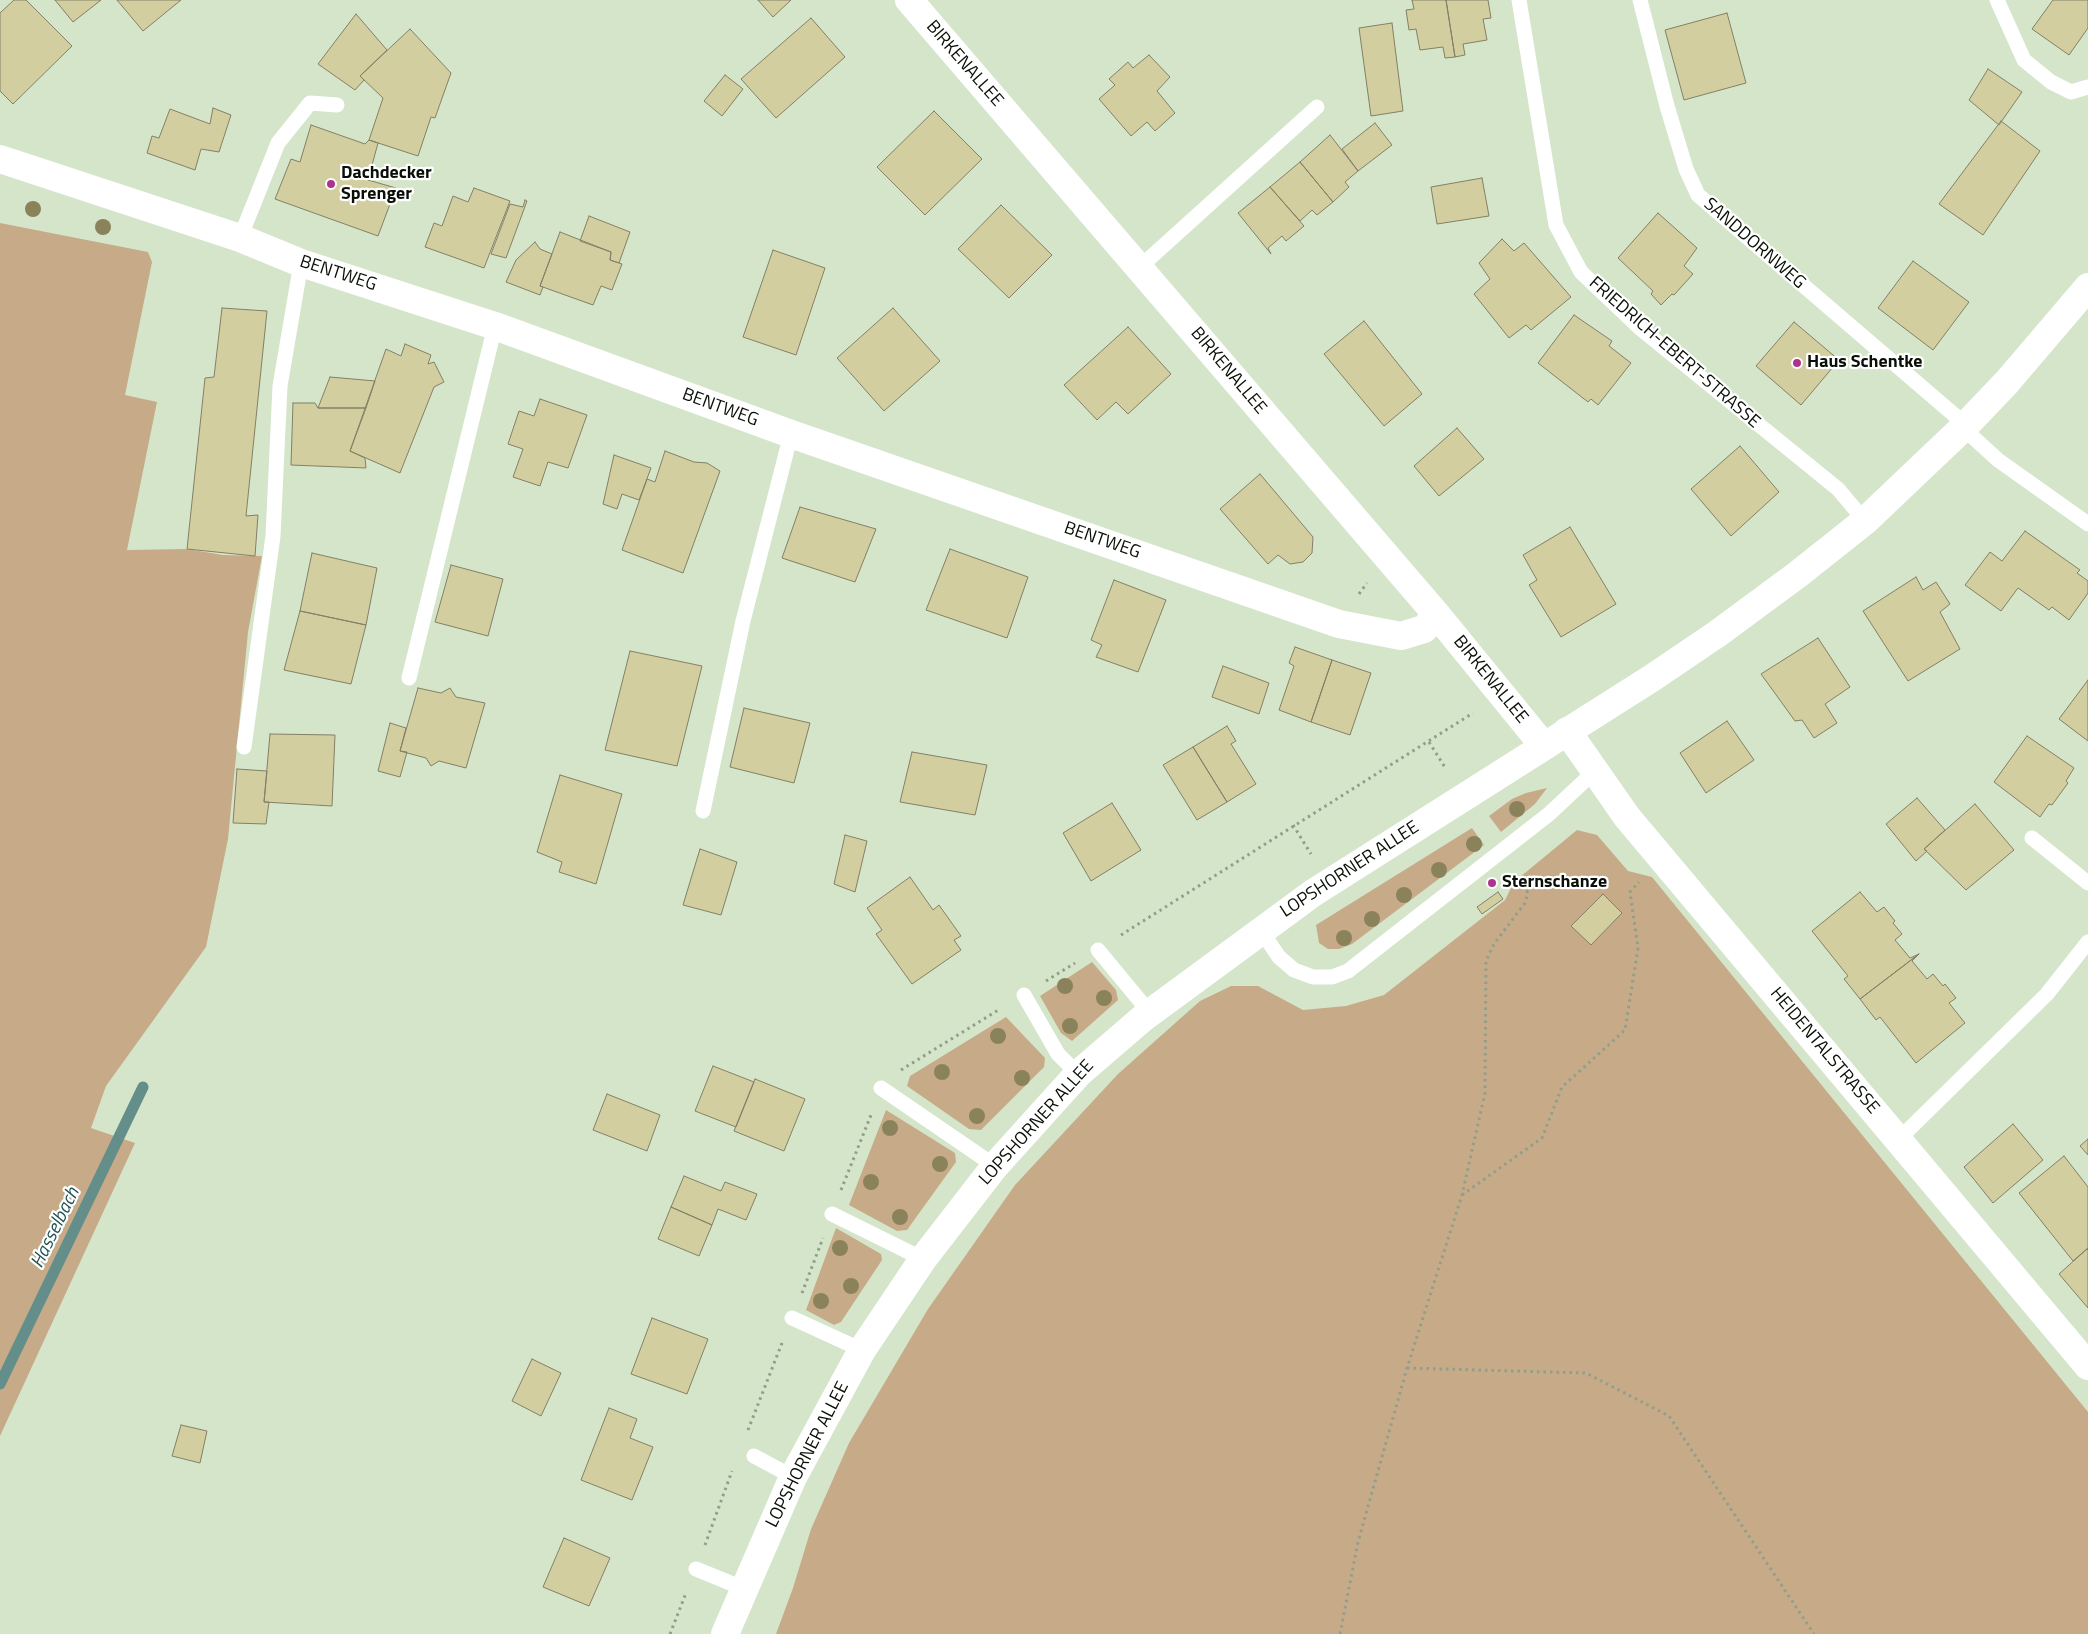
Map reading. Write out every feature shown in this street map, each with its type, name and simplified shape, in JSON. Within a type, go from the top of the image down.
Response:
[{"type":"street","name":"BIRKENALLEE","points":[[909,0],[1437,615],[1543,745]]},
{"type":"street","name":"BENTWEG","points":[[0,159],[240,238],[301,263],[495,326],[791,434],[1338,624],[1401,636],[1424,629],[1437,615]]},
{"type":"street","points":[[1567,730],[1652,678],[1717,634],[1865,521],[1964,427],[2008,382],[2088,287]]},
{"type":"street","name":"LOPSHORNER ALLEE","points":[[725,1634],[793,1477],[862,1350],[923,1259],[995,1166],[1078,1074],[1150,1013],[1260,929],[1313,892],[1567,730]]},
{"type":"street","name":"HEIDENTALSTRASSE","points":[[1567,730],[1627,817],[2088,1366]]},
{"type":"lane","name":"FRIEDRICH-EBERT-STRASSE","points":[[1519,0],[1556,225],[1581,272],[1641,329],[1838,490],[1865,521]]},
{"type":"lane","name":"SANDDORNWEG","points":[[1640,0],[1667,106],[1686,169],[1698,195],[1964,427]]},
{"type":"lane","points":[[1997,0],[2024,60],[2051,82],[2071,92],[2088,87]]},
{"type":"lane","points":[[240,238],[278,143],[310,103],[337,105]]},
{"type":"lane","points":[[1140,267],[1317,107]]},
{"type":"lane","points":[[244,747],[273,536],[280,386],[301,263]]},
{"type":"lane","points":[[409,678],[495,326]]},
{"type":"lane","points":[[1964,427],[1998,460],[2088,524]]},
{"type":"lane","points":[[703,811],[742,621],[791,434]]},
{"type":"lane","points":[[1260,929],[1280,958],[1294,970],[1313,977],[1332,977],[1348,971],[1549,814],[1595,771]]},
{"type":"lane","points":[[2032,838],[2088,883]]},
{"type":"lane","points":[[1899,1139],[2047,994],[2088,942]]},
{"type":"lane","points":[[1098,950],[1150,1013]]},
{"type":"lane","points":[[1024,995],[1058,1054],[1078,1074]]},
{"type":"lane","points":[[881,1088],[995,1166]]},
{"type":"lane","points":[[832,1214],[923,1259]]},
{"type":"lane","points":[[792,1318],[862,1350]]},
{"type":"lane","points":[[754,1456],[793,1477]]},
{"type":"lane","points":[[696,1568],[745,1589]]},
{"type":"path","points":[[1338,624],[1386,556]]},
{"type":"path","points":[[1429,742],[1446,769]]},
{"type":"path","points":[[1293,825],[1311,854]]},
{"type":"path","points":[[1340,1634],[1358,1542],[1407,1368],[1462,1195],[1485,1092],[1486,962],[1494,944],[1525,903],[1528,893],[1500,852]]},
{"type":"path","points":[[1462,1195],[1542,1138],[1562,1087],[1625,1030],[1638,948],[1630,892],[1661,858]]},
{"type":"path","points":[[1407,1368],[1586,1373],[1669,1416],[1814,1634]]},
{"type":"shaded area","points":[[0,223],[148,252],[152,262],[125,395],[157,402],[127,550],[187,549],[223,555],[262,556],[248,632],[228,839],[206,947],[106,1086],[91,1128],[135,1143],[0,1436]]},
{"type":"shaded area","points":[[1547,788],[1535,804],[1501,832],[1489,816],[1512,799],[1526,793]]},
{"type":"shaded area","points":[[1472,828],[1484,845],[1352,944],[1339,949],[1328,949],[1319,943],[1316,925]]},
{"type":"shaded area","points":[[1577,830],[1597,835],[1628,871],[1652,877],[2088,1412],[2088,1634],[776,1634],[793,1588],[811,1529],[849,1443],[928,1309],[1015,1185],[1118,1074],[1200,1001],[1231,986],[1258,986],[1303,1010],[1346,1006],[1384,995],[1505,900],[1514,882]]},
{"type":"shaded area","points":[[1092,962],[1116,990],[1118,1000],[1072,1041],[1061,1033],[1040,996]]},
{"type":"shaded area","points":[[1006,1017],[1045,1058],[1044,1067],[981,1130],[969,1129],[907,1086],[910,1076]]},
{"type":"shaded area","points":[[886,1110],[955,1153],[956,1162],[907,1230],[897,1231],[849,1205]]},
{"type":"shaded area","points":[[836,1228],[881,1254],[882,1260],[841,1322],[834,1325],[806,1310]]},
{"type":"building","points":[[14,0],[26,0],[72,46],[13,104],[0,91],[0,13]]},
{"type":"building","points":[[55,0],[101,0],[73,22]]},
{"type":"building","points":[[117,0],[181,0],[143,31]]},
{"type":"building","points":[[758,0],[791,0],[773,17]]},
{"type":"building","points":[[1412,0],[1446,0],[1455,57],[1445,58],[1443,47],[1420,50],[1416,29],[1409,30],[1406,10],[1414,9]]},
{"type":"building","points":[[1446,0],[1488,0],[1491,18],[1483,19],[1487,40],[1463,44],[1465,55],[1455,57]]},
{"type":"building","points":[[2053,0],[2088,0],[2088,28],[2069,55],[2032,29]]},
{"type":"building","points":[[1727,13],[1746,83],[1684,100],[1665,30]]},
{"type":"building","points":[[356,14],[387,50],[360,76],[364,80],[355,90],[318,64]]},
{"type":"building","points":[[811,18],[845,57],[776,118],[741,79]]},
{"type":"building","points":[[1392,23],[1403,111],[1371,116],[1359,28]]},
{"type":"building","name":"Dachdecker Sprenger","points":[[410,29],[451,73],[435,118],[431,117],[418,156],[369,140],[383,98],[360,76]]},
{"type":"building","points":[[1149,55],[1170,77],[1157,91],[1175,113],[1155,131],[1147,122],[1131,136],[1099,99],[1115,85],[1109,79],[1128,62],[1133,68]]},
{"type":"building","points":[[1988,69],[2022,92],[1999,125],[1969,100]]},
{"type":"building","points":[[725,75],[743,89],[722,116],[704,101]]},
{"type":"building","points":[[213,108],[231,115],[219,152],[201,149],[195,170],[147,153],[152,136],[159,138],[170,109],[210,124]]},
{"type":"building","points":[[934,111],[982,159],[925,215],[877,167]]},
{"type":"building","points":[[2001,121],[2040,151],[1983,235],[1939,204]]},
{"type":"building","points":[[1375,123],[1392,145],[1358,171],[1342,149]]},
{"type":"building","name":"Dachdecker Sprenger","points":[[311,125],[365,144],[369,140],[378,143],[368,180],[396,188],[378,236],[275,199],[291,159],[300,162]]},
{"type":"building","points":[[1330,135],[1358,171],[1345,182],[1349,187],[1333,202],[1300,162]]},
{"type":"building","points":[[1300,162],[1333,202],[1317,215],[1312,210],[1300,221],[1270,187]]},
{"type":"building","points":[[1482,178],[1489,216],[1437,224],[1431,187]]},
{"type":"building","points":[[1270,187],[1304,226],[1286,241],[1282,236],[1268,248],[1271,254],[1238,213]]},
{"type":"building","points":[[474,188],[510,201],[484,268],[425,247],[434,223],[442,226],[453,196],[468,202]]},
{"type":"building","points":[[525,200],[527,201],[506,258],[491,254],[510,204],[523,207]]},
{"type":"building","points":[[1001,205],[1052,255],[1009,298],[958,249]]},
{"type":"building","points":[[1658,213],[1697,248],[1684,266],[1693,274],[1674,295],[1672,294],[1661,305],[1651,294],[1653,291],[1618,258]]},
{"type":"building","points":[[589,216],[630,232],[619,263],[610,260],[611,252],[580,241]]},
{"type":"building","points":[[560,232],[611,252],[610,260],[622,264],[612,290],[601,286],[593,305],[540,286]]},
{"type":"building","points":[[1502,239],[1514,251],[1524,243],[1571,297],[1531,330],[1526,325],[1509,338],[1474,294],[1490,279],[1479,263]]},
{"type":"building","points":[[535,242],[540,249],[552,254],[540,286],[543,287],[540,295],[506,282],[516,260]]},
{"type":"building","points":[[773,250],[825,268],[796,355],[743,337]]},
{"type":"building","points":[[1913,261],[1969,302],[1933,350],[1878,308]]},
{"type":"building","points":[[222,308],[267,311],[246,516],[258,515],[255,556],[187,549],[205,378],[214,377]]},
{"type":"building","points":[[893,308],[940,361],[884,411],[837,358]]},
{"type":"building","points":[[1574,315],[1612,341],[1609,346],[1631,363],[1598,405],[1591,399],[1588,402],[1538,363]]},
{"type":"building","points":[[1364,321],[1422,394],[1384,426],[1324,354]]},
{"type":"building","name":"Haus Schentke","points":[[1794,322],[1839,360],[1801,405],[1756,366]]},
{"type":"building","points":[[1128,327],[1171,374],[1128,414],[1116,402],[1097,420],[1064,385]]},
{"type":"building","points":[[405,344],[431,355],[428,364],[434,362],[444,382],[434,387],[400,473],[350,451],[386,349],[401,356]]},
{"type":"building","points":[[330,377],[375,381],[366,408],[318,408]]},
{"type":"building","points":[[540,399],[587,415],[568,468],[548,462],[540,486],[513,477],[523,449],[508,444],[519,411],[534,416]]},
{"type":"building","points":[[293,403],[315,403],[318,408],[366,408],[350,451],[365,458],[366,468],[291,465]]},
{"type":"building","points":[[1457,428],[1484,459],[1439,496],[1414,466]]},
{"type":"building","points":[[1740,446],[1779,492],[1731,536],[1691,489]]},
{"type":"building","points":[[665,451],[694,462],[707,463],[720,471],[683,573],[622,550],[647,479],[655,482]]},
{"type":"building","points":[[614,455],[651,468],[639,500],[622,494],[617,509],[603,504]]},
{"type":"building","points":[[1260,474],[1313,537],[1312,553],[1303,562],[1290,564],[1278,555],[1268,564],[1220,509]]},
{"type":"building","points":[[800,507],[876,529],[855,582],[782,558]]},
{"type":"building","points":[[1570,527],[1616,604],[1561,637],[1529,585],[1537,580],[1523,555]]},
{"type":"building","points":[[2025,531],[2080,570],[2077,573],[2088,581],[2088,593],[2069,620],[2052,607],[2049,610],[2018,588],[2001,611],[1965,585],[1990,552],[2002,561]]},
{"type":"building","points":[[950,549],[1028,577],[1007,638],[926,610]]},
{"type":"building","points":[[312,553],[377,568],[366,625],[300,611]]},
{"type":"building","points":[[451,565],[503,579],[488,636],[435,622]]},
{"type":"building","points":[[1916,577],[1923,590],[1936,582],[1950,604],[1940,612],[1960,649],[1908,681],[1863,611]]},
{"type":"building","points":[[1114,580],[1166,600],[1138,672],[1096,657],[1102,645],[1091,640]]},
{"type":"building","points":[[300,611],[366,625],[351,684],[284,670]]},
{"type":"building","points":[[1818,638],[1850,687],[1825,704],[1837,723],[1814,738],[1802,720],[1795,721],[1761,674]]},
{"type":"building","points":[[1295,647],[1332,660],[1311,722],[1279,710],[1294,666],[1289,663]]},
{"type":"building","points":[[630,651],[702,666],[677,766],[605,750]]},
{"type":"building","points":[[1332,660],[1371,673],[1350,735],[1311,722]]},
{"type":"building","points":[[1223,666],[1269,683],[1259,714],[1212,697]]},
{"type":"building","points":[[2088,680],[2088,741],[2059,719]]},
{"type":"building","points":[[418,688],[441,693],[450,688],[456,697],[485,703],[466,768],[439,761],[431,766],[426,758],[400,751]]},
{"type":"building","points":[[744,708],[810,723],[794,783],[730,767]]},
{"type":"building","points":[[1727,721],[1754,760],[1706,793],[1680,753]]},
{"type":"building","points":[[390,723],[406,728],[400,751],[407,752],[400,777],[378,771]]},
{"type":"building","points":[[1227,726],[1236,741],[1231,744],[1256,784],[1227,802],[1193,747]]},
{"type":"building","points":[[270,734],[335,735],[332,806],[264,802]]},
{"type":"building","points":[[2027,736],[2074,768],[2066,781],[2068,783],[2052,805],[2049,804],[2040,817],[1994,782]]},
{"type":"building","points":[[1193,747],[1227,802],[1197,820],[1163,765]]},
{"type":"building","points":[[912,752],[987,765],[975,815],[900,802]]},
{"type":"building","points":[[237,769],[267,771],[264,802],[269,802],[266,824],[233,823]]},
{"type":"building","points":[[560,775],[622,794],[596,884],[559,872],[562,862],[537,852]]},
{"type":"building","points":[[1917,798],[1945,830],[1924,849],[1927,851],[1916,861],[1886,824]]},
{"type":"building","points":[[1112,803],[1141,850],[1091,881],[1063,833]]},
{"type":"building","points":[[1975,804],[2014,850],[1966,890],[1924,849]]},
{"type":"building","points":[[845,835],[867,841],[855,892],[834,884]]},
{"type":"building","points":[[700,849],[737,862],[721,915],[683,905]]},
{"type":"building","points":[[910,877],[933,910],[939,905],[961,936],[954,940],[961,950],[912,984],[876,934],[882,930],[867,908]]},
{"type":"building","points":[[1498,892],[1503,899],[1482,914],[1477,907]]},
{"type":"building","points":[[1860,892],[1877,912],[1884,907],[1895,921],[1893,923],[1902,934],[1895,940],[1910,958],[1919,954],[1860,999],[1844,979],[1848,976],[1812,931]]},
{"type":"building","points":[[1603,894],[1622,913],[1591,945],[1571,926]]},
{"type":"building","points":[[1919,954],[1912,961],[1927,979],[1933,974],[1943,986],[1945,984],[1956,998],[1949,1003],[1965,1023],[1916,1063],[1880,1017],[1876,1020],[1860,999]]},
{"type":"building","points":[[713,1066],[754,1082],[736,1127],[695,1111]]},
{"type":"building","points":[[755,1079],[805,1099],[784,1151],[734,1131]]},
{"type":"building","points":[[607,1094],[660,1115],[647,1151],[593,1130]]},
{"type":"building","points":[[2013,1124],[2043,1160],[1993,1203],[1964,1167]]},
{"type":"building","points":[[2088,1139],[2088,1155],[2080,1146]]},
{"type":"building","points":[[2064,1156],[2088,1187],[2088,1248],[2073,1261],[2019,1193]]},
{"type":"building","points":[[684,1176],[721,1191],[725,1182],[757,1194],[746,1220],[718,1209],[712,1225],[671,1207]]},
{"type":"building","points":[[671,1207],[712,1225],[699,1256],[658,1239]]},
{"type":"building","points":[[2088,1250],[2088,1308],[2059,1274]]},
{"type":"building","points":[[652,1318],[708,1339],[687,1394],[631,1374]]},
{"type":"building","points":[[532,1359],[561,1373],[541,1416],[512,1401]]},
{"type":"building","points":[[609,1408],[637,1419],[630,1438],[653,1447],[632,1500],[581,1480]]},
{"type":"building","points":[[181,1425],[207,1431],[200,1463],[172,1456]]},
{"type":"building","points":[[564,1538],[610,1558],[589,1606],[543,1587]]},
{"type":"waterway","name":"Hasselbach","points":[[0,1384],[143,1087]]},
{"type":"place","name":"Dachdecker Sprenger","points":[[331,184]]},
{"type":"place","name":"Haus Schentke","points":[[1797,363]]},
{"type":"place","name":"Sternschanze","points":[[1492,883]]}]
